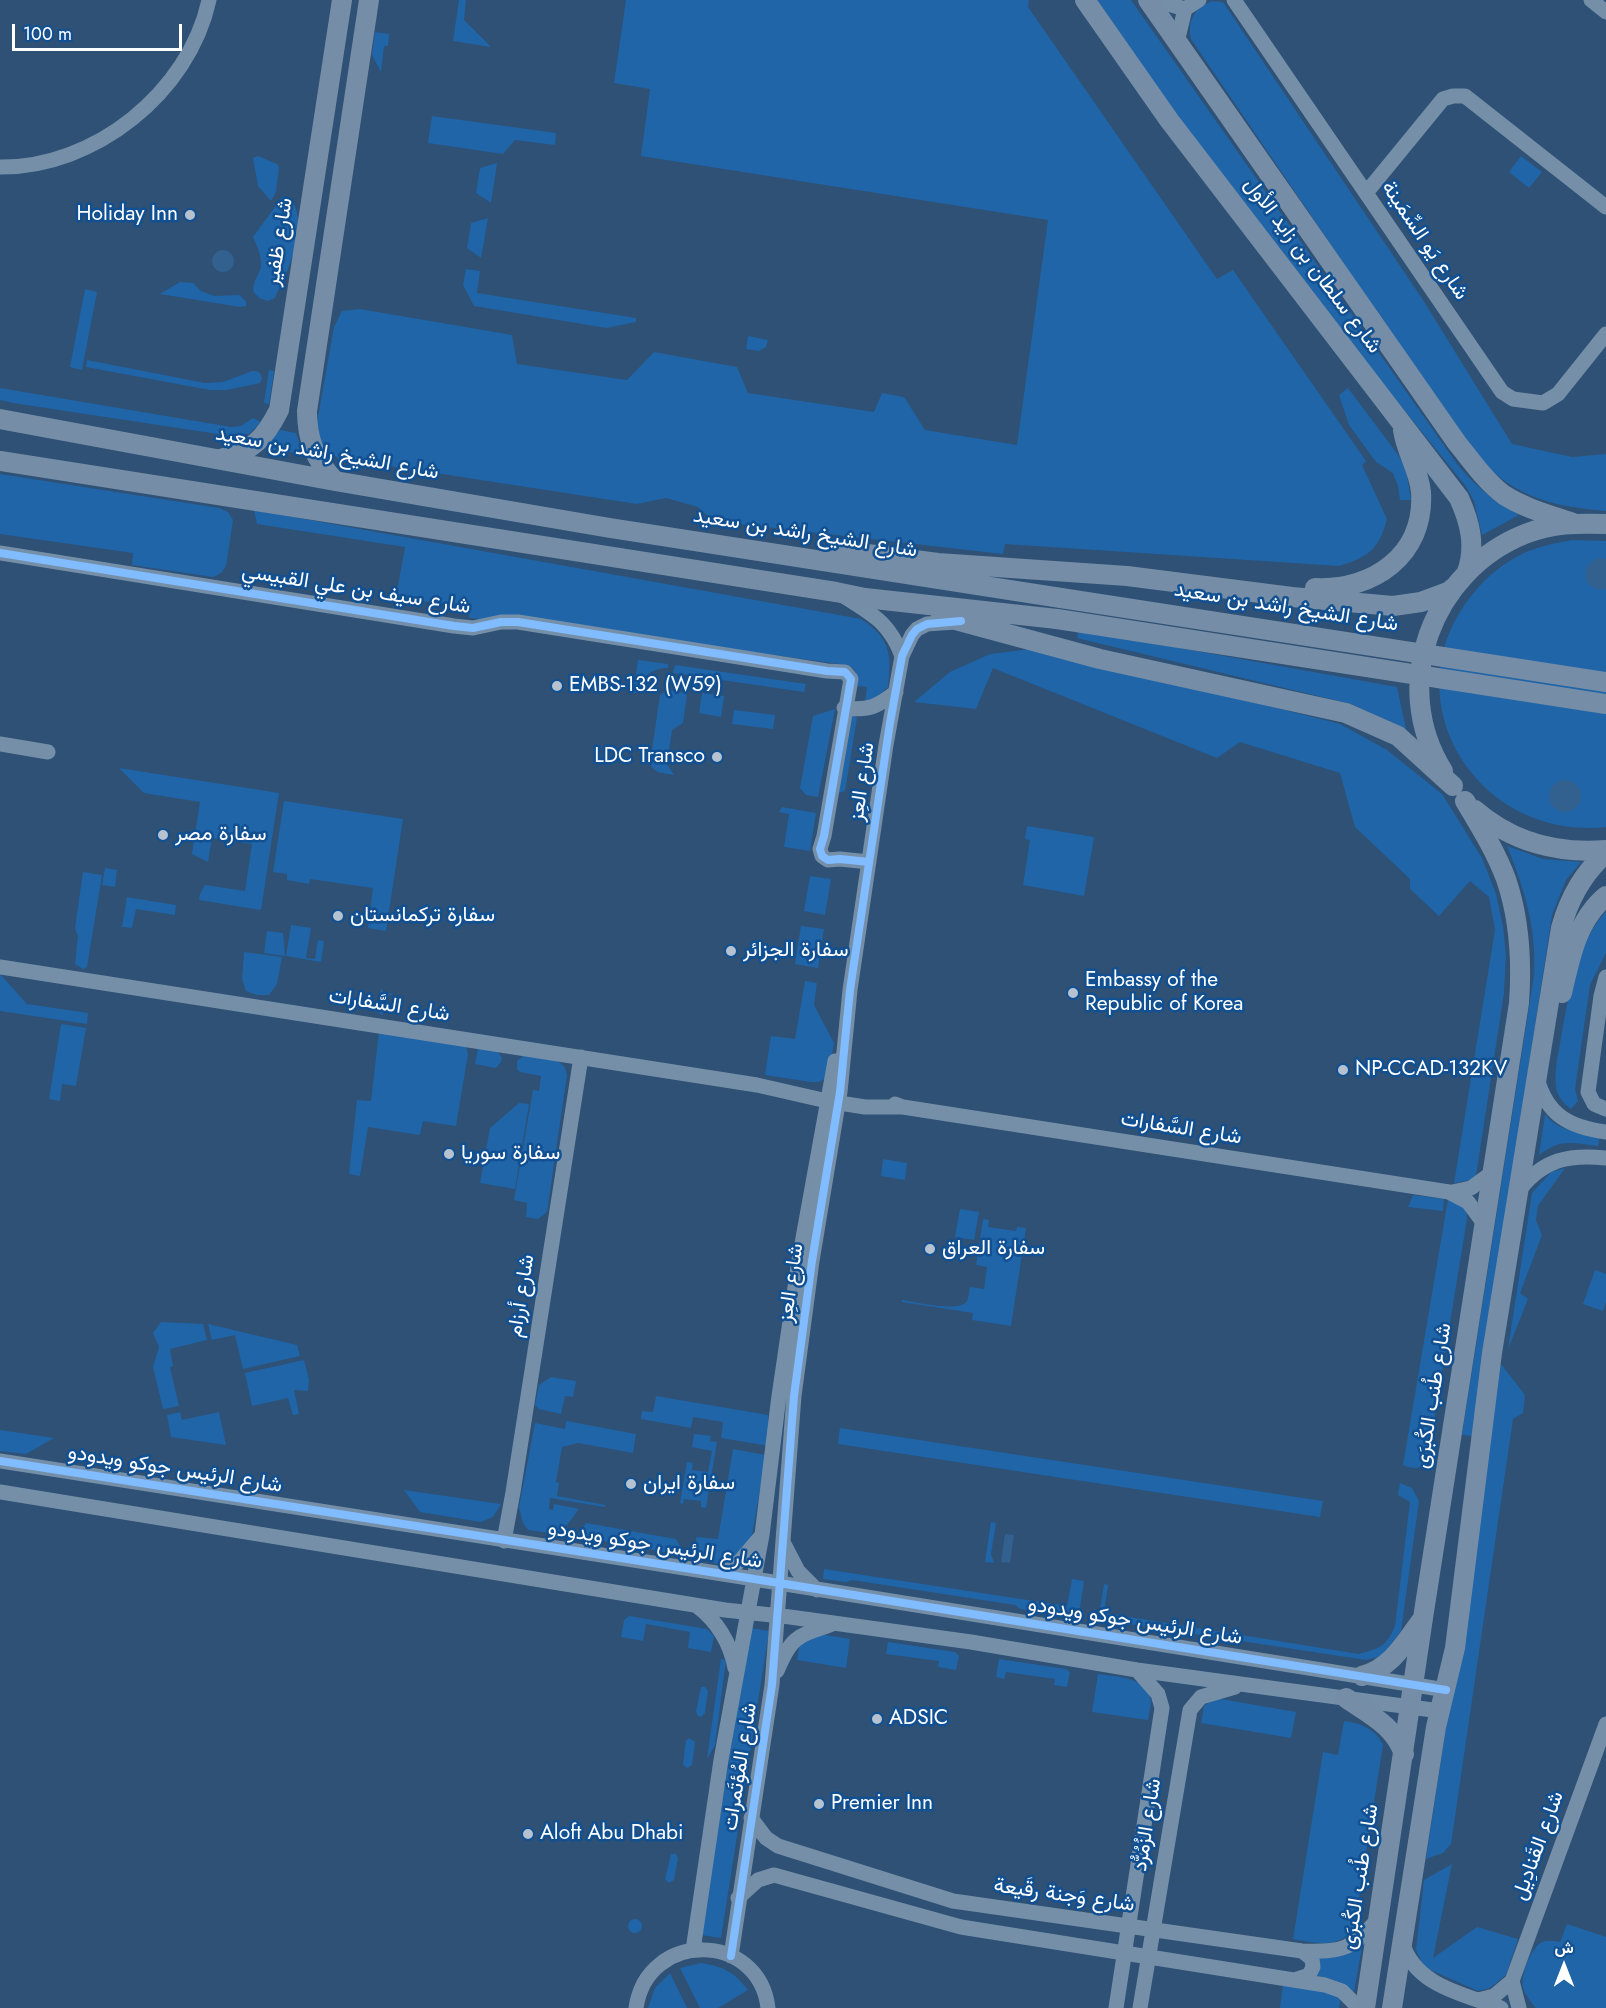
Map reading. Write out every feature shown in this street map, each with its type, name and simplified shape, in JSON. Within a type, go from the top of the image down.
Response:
[{"type":"main road","name":"شارع ظفير","points":[[217,459],[243,452],[255,444],[265,434],[279,410],[342,0]]},
{"type":"main road","points":[[335,481],[313,449],[307,429],[307,411],[369,0]]},
{"type":"main road","name":"شارع سلطان بن زايد الأول","points":[[1085,0],[1169,120],[1450,485],[1465,512],[1472,543],[1472,558],[1467,572]]},
{"type":"main road","name":"شارع سلطان بن زايد الأول","points":[[1148,0],[1457,443],[1486,478],[1504,494],[1535,509],[1573,523]]},
{"type":"main road","name":"شارع الشيخ راشد بن سعيد","points":[[0,419],[335,481],[610,528],[1606,682]]},
{"type":"main road","points":[[1253,592],[1278,586],[1338,588],[1356,585],[1372,579],[1399,557],[1416,527],[1421,493],[1418,475],[1406,445],[1401,422]]},
{"type":"main road","points":[[0,461],[836,592],[961,621],[1100,659],[1346,713],[1398,736],[1459,794],[1501,829],[1521,839],[1565,850],[1606,851]]},
{"type":"main road","points":[[1573,523],[1606,525]]},
{"type":"main road","name":"شارع طُنب الكُبرَى","points":[[1365,2008],[1519,1003],[1519,940],[1506,878],[1490,844],[1437,761],[1425,733],[1420,703],[1420,672],[1425,642],[1437,614],[1453,588],[1467,572],[1485,556],[1516,538],[1550,526],[1573,523]]},
{"type":"main road","points":[[610,528],[713,531],[938,564],[1127,576],[1393,606],[1421,602],[1453,588]]},
{"type":"main road","points":[[865,598],[1057,619],[1606,704]]},
{"type":"main road","points":[[1392,2008],[1440,1712],[1455,1648],[1492,1353],[1565,913],[1579,883],[1606,851]]},
{"type":"main road","points":[[1541,1055],[1553,1031],[1577,938],[1585,920],[1606,896]]},
{"type":"main road","points":[[1362,1676],[1371,1674],[1388,1664],[1423,1618]]},
{"type":"main road","points":[[1346,1698],[1389,1727],[1404,1754]]},
{"type":"street","points":[[0,167],[15,167],[58,159],[100,140],[125,124],[161,92],[184,61],[200,27],[209,0]]},
{"type":"street","points":[[1155,0],[1185,9]]},
{"type":"street","points":[[1177,42],[1185,9],[1198,0]]},
{"type":"street","name":"شارع يَو السِّمَينة","points":[[1234,0],[1502,392],[1526,403],[1543,404],[1558,394],[1606,334]]},
{"type":"street","points":[[1591,0],[1606,12]]},
{"type":"street","points":[[1366,193],[1443,99],[1465,96],[1606,207]]},
{"type":"street","name":"شارع سيف بن علي القبيسي","points":[[0,553],[454,626],[473,628],[501,622],[518,622],[827,671],[841,678],[846,701]]},
{"type":"street","points":[[836,592],[879,618],[890,631],[902,656]]},
{"type":"street","name":"شارع العِز","points":[[779,1584],[794,1396],[834,1096],[902,656],[917,629],[927,624],[961,621]]},
{"type":"street","points":[[869,862],[840,859],[828,849],[824,836],[846,701],[859,710],[873,707],[896,692]]},
{"type":"street","points":[[0,744],[48,752]]},
{"type":"street","name":"شارع السَّفارات","points":[[0,967],[834,1096],[866,1107],[903,1107],[1452,1192],[1471,1188],[1493,1172]]},
{"type":"street","points":[[1606,977],[1601,996],[1588,1092],[1594,1104],[1606,1109]]},
{"type":"street","name":"شارع أرزام","points":[[504,1541],[580,1057]]},
{"type":"street","points":[[1537,1078],[1545,1098],[1558,1115],[1576,1126],[1606,1132]]},
{"type":"street","name":"شارع العِز","points":[[754,1580],[762,1535],[790,1316],[834,1096]]},
{"type":"street","points":[[1606,1143],[1606,1151]]},
{"type":"street","points":[[1519,1190],[1534,1173],[1553,1162],[1575,1156],[1606,1158]]},
{"type":"street","points":[[1452,1192],[1468,1202],[1485,1224]]},
{"type":"street","name":"شارع الرئيس جوكو ويدودو","points":[[0,1461],[1446,1690]]},
{"type":"street","points":[[0,1492],[698,1606],[749,1608],[767,1598],[779,1584]]},
{"type":"street","points":[[723,1574],[740,1561],[762,1535]]},
{"type":"street","points":[[782,1542],[798,1570],[817,1590]]},
{"type":"street","points":[[464,1569],[494,1565],[749,1608],[776,1616],[1440,1712]]},
{"type":"street","name":"شارع المُؤتَمرات","points":[[693,1950],[735,1679],[754,1580]]},
{"type":"street","name":"شارع المُؤتَمرات","points":[[731,1956],[772,1685],[779,1584]]},
{"type":"street","points":[[698,1606],[713,1620],[726,1638],[733,1658],[735,1679]]},
{"type":"street","points":[[772,1685],[792,1641],[803,1634],[834,1623]]},
{"type":"street","name":"شارع الزُمُرُّد","points":[[1116,2008],[1162,1708],[1158,1694],[1137,1670]]},
{"type":"street","name":"شارع الزُمُرُّد","points":[[1140,2008],[1190,1710],[1201,1697],[1244,1685]]},
{"type":"street","name":"شارع القَنادِيل","points":[[1512,1981],[1606,1724]]},
{"type":"street","name":"شارع وَجنة رقَيعة","points":[[751,1818],[760,1832],[772,1842],[953,1901],[1302,1951],[1330,1951],[1348,1946],[1365,1934],[1379,1918]]},
{"type":"street","points":[[817,1886],[811,1876],[813,1868],[819,1862],[827,1860]]},
{"type":"street","points":[[738,1898],[758,1880],[769,1875],[817,1886],[961,1927],[1296,1979],[1342,1991],[1359,2008]]},
{"type":"street","points":[[1402,1942],[1413,1966],[1426,1978],[1501,2008]]},
{"type":"street","points":[[636,2008],[642,1986],[655,1968],[669,1957],[693,1950],[719,1951],[749,1968],[763,1989],[768,2008]]},
{"type":"street","points":[[1296,1979],[1309,1975],[1313,1967],[1312,1959],[1302,1951]]},
{"type":"street","points":[[1478,2000],[1494,1996],[1512,1981],[1519,2008]]},
{"type":"shaded area","points":[[459,0],[466,0],[464,20],[491,47],[453,41]]},
{"type":"shaded area","points":[[626,0],[1029,0],[1028,7],[1217,279],[1233,270],[1366,461],[1362,465],[1387,519],[1376,545],[1358,559],[1339,566],[1005,544],[1003,554],[713,521],[698,507],[666,498],[637,504],[338,458],[322,446],[316,428],[334,327],[342,311],[360,309],[512,335],[517,364],[627,380],[654,352],[737,367],[748,393],[874,412],[882,393],[904,397],[925,430],[1017,445],[1048,220],[641,156],[650,89],[614,83]]},
{"type":"shaded area","points":[[1093,0],[1131,0],[1457,464],[1486,493],[1519,515],[1482,535],[1474,501],[1465,485],[1272,244]]},
{"type":"shaded area","points":[[1212,1],[1223,2],[1423,300],[1512,444],[1572,457],[1606,454],[1606,511],[1565,506],[1530,495],[1499,477],[1469,448],[1191,39],[1191,20],[1201,7]]},
{"type":"shaded area","points":[[375,32],[389,34],[388,46],[384,46],[381,72],[372,55]]},
{"type":"shaded area","points":[[432,116],[556,133],[555,145],[515,140],[503,154],[428,143]]},
{"type":"shaded area","points":[[258,156],[279,167],[276,192],[271,201],[258,186],[253,158]]},
{"type":"shaded area","points":[[1521,156],[1542,172],[1529,188],[1509,172]]},
{"type":"shaded area","points":[[497,163],[491,203],[476,193],[480,168]]},
{"type":"shaded area","points":[[283,196],[295,206],[298,217],[297,241],[290,265],[275,298],[268,301],[259,298],[253,291],[261,263],[253,237]]},
{"type":"shaded area","points":[[488,218],[481,258],[467,248],[471,223]]},
{"type":"shaded area","points":[[223,250],[231,253],[234,261],[231,269],[223,272],[215,269],[212,261],[215,253]]},
{"type":"shaded area","points":[[466,269],[480,271],[477,293],[636,318],[636,322],[606,328],[474,306],[463,285]]},
{"type":"shaded area","points":[[180,282],[193,283],[201,291],[214,296],[240,295],[246,302],[246,306],[240,307],[160,294]]},
{"type":"shaded area","points":[[85,289],[97,292],[82,370],[70,367]]},
{"type":"shaded area","points":[[748,336],[768,340],[766,347],[759,351],[746,349]]},
{"type":"shaded area","points":[[87,360],[205,383],[223,382],[252,371],[259,372],[262,379],[256,384],[226,390],[210,390],[86,367]]},
{"type":"shaded area","points":[[269,370],[274,371],[269,404],[264,403]]},
{"type":"shaded area","points":[[0,388],[231,427],[241,426],[253,418],[261,422],[249,434],[231,436],[13,403],[0,400]]},
{"type":"shaded area","points":[[1348,388],[1399,456],[1406,469],[1411,500],[1400,500],[1393,473],[1376,462],[1349,425],[1339,395]]},
{"type":"shaded area","points":[[280,430],[296,433],[307,455],[262,448]]},
{"type":"shaded area","points":[[0,474],[219,508],[228,512],[233,520],[226,566],[221,573],[213,577],[132,565],[133,553],[0,534]]},
{"type":"shaded area","points":[[254,510],[861,619],[878,633],[887,648],[890,665],[888,687],[876,698],[865,702],[867,687],[856,686],[855,673],[846,665],[608,632],[469,618],[470,608],[396,597],[405,547],[257,524]]},
{"type":"shaded area","points":[[1572,540],[1606,541],[1606,827],[1560,825],[1519,811],[1485,787],[1460,756],[1444,718],[1440,678],[1448,636],[1471,596],[1495,571],[1516,557],[1542,547]]},
{"type":"shaded area","points":[[1598,558],[1606,559],[1606,589],[1593,587],[1586,578],[1587,567]]},
{"type":"shaded area","points":[[1079,630],[1397,687],[1406,729],[1351,704],[1077,638]]},
{"type":"shaded area","points":[[1040,648],[1340,724],[1387,750],[1442,794],[1482,858],[1496,894],[1503,926],[1506,956],[1504,993],[1476,1176],[1470,1180],[1454,1183],[1495,930],[1489,897],[1470,881],[1439,916],[1410,889],[1410,879],[1355,827],[1340,773],[1240,742],[1217,758],[993,668],[976,709],[914,702],[950,672],[990,654]]},
{"type":"shaded area","points":[[638,660],[668,664],[668,668],[648,674],[641,682],[638,693],[633,693]]},
{"type":"shaded area","points":[[675,665],[806,684],[804,692],[673,673]]},
{"type":"shaded area","points":[[667,690],[687,695],[683,723],[672,730],[667,764],[674,775],[657,771],[650,763],[660,695]]},
{"type":"shaded area","points":[[702,693],[724,696],[721,717],[699,713]]},
{"type":"shaded area","points":[[835,709],[818,797],[806,795],[800,788],[813,716]]},
{"type":"shaded area","points":[[734,710],[775,715],[773,729],[732,724]]},
{"type":"shaded area","points":[[850,711],[857,718],[845,791],[823,798]]},
{"type":"shaded area","points":[[119,768],[279,793],[261,910],[199,900],[205,885],[245,891],[252,844],[212,838],[208,862],[192,854],[200,802],[144,793]]},
{"type":"shaded area","points":[[1565,780],[1576,785],[1581,796],[1576,807],[1565,812],[1554,807],[1549,796],[1554,785]]},
{"type":"shaded area","points":[[284,801],[403,819],[386,931],[368,928],[373,888],[310,879],[309,884],[287,880],[287,874],[273,872]]},
{"type":"shaded area","points":[[782,807],[816,813],[810,851],[784,847],[789,814],[779,812]]},
{"type":"shaded area","points":[[1027,826],[1094,837],[1084,896],[1023,885],[1030,840],[1025,839]]},
{"type":"shaded area","points":[[1507,846],[1543,859],[1581,862],[1566,880],[1552,915],[1472,1436],[1462,1435],[1534,975],[1533,941],[1528,909]]},
{"type":"shaded area","points":[[105,868],[117,870],[115,887],[102,885]]},
{"type":"shaded area","points":[[83,872],[102,875],[87,967],[83,969],[75,964],[78,936],[75,928]]},
{"type":"shaded area","points":[[810,876],[831,879],[825,915],[804,911]]},
{"type":"shaded area","points":[[127,897],[176,905],[175,915],[136,909],[132,928],[122,927]]},
{"type":"shaded area","points":[[1606,911],[1606,953],[1590,985],[1575,1089],[1578,1101],[1571,1109],[1561,1100],[1557,1090],[1558,1053],[1568,1000],[1581,953],[1596,924]]},
{"type":"shaded area","points":[[291,925],[311,928],[306,958],[315,959],[318,940],[324,941],[321,962],[286,956]]},
{"type":"shaded area","points":[[801,926],[824,929],[818,968],[795,964]]},
{"type":"shaded area","points":[[267,931],[283,933],[285,956],[264,953]]},
{"type":"shaded area","points":[[244,952],[282,957],[277,984],[269,995],[257,995],[246,991],[242,979]]},
{"type":"shaded area","points":[[0,974],[27,1004],[88,1013],[87,1024],[0,1011]]},
{"type":"shaded area","points":[[805,981],[817,983],[814,1005],[834,1043],[829,1072],[826,1078],[819,1082],[765,1075],[771,1036],[795,1039]]},
{"type":"shaded area","points":[[381,988],[383,992],[393,994],[386,997],[384,1012],[381,1015],[378,1011]]},
{"type":"shaded area","points":[[61,1024],[86,1028],[76,1086],[62,1084],[60,1101],[49,1099]]},
{"type":"shaded area","points":[[379,1032],[466,1047],[468,1054],[456,1126],[423,1121],[420,1135],[368,1127],[360,1176],[349,1174],[357,1100],[371,1101]]},
{"type":"shaded area","points":[[478,1048],[498,1052],[502,1058],[501,1062],[496,1068],[475,1064]]},
{"type":"shaded area","points":[[523,1056],[556,1061],[562,1064],[567,1075],[547,1212],[538,1219],[526,1217],[527,1203],[514,1200],[533,1090],[539,1091],[541,1076],[520,1072],[517,1069],[517,1061]]},
{"type":"shaded area","points":[[519,1103],[529,1104],[515,1189],[480,1183],[490,1128]]},
{"type":"shaded area","points":[[1545,1114],[1563,1128],[1600,1135],[1598,1146],[1560,1144],[1539,1155]]},
{"type":"shaded area","points":[[883,1159],[907,1163],[905,1180],[881,1176]]},
{"type":"shaded area","points":[[1565,1168],[1538,1206],[1536,1220],[1542,1235],[1520,1293],[1528,1299],[1508,1349],[1532,1193],[1551,1172]]},
{"type":"shaded area","points":[[1413,1195],[1444,1199],[1443,1211],[1408,1207]]},
{"type":"shaded area","points":[[1448,1199],[1466,1209],[1467,1219],[1427,1464],[1412,1468],[1403,1465]]},
{"type":"shaded area","points":[[960,1209],[979,1212],[974,1240],[955,1237]]},
{"type":"shaded area","points":[[983,1219],[989,1220],[988,1227],[1016,1231],[1017,1227],[1026,1228],[1011,1326],[972,1320],[973,1313],[902,1302],[902,1300],[937,1306],[956,1306],[967,1301],[970,1287],[984,1289],[987,1267],[976,1265]]},
{"type":"shaded area","points":[[1595,1270],[1606,1274],[1606,1302],[1603,1311],[1583,1304]]},
{"type":"shaded area","points":[[161,1322],[203,1324],[207,1340],[170,1349],[173,1366],[170,1367],[179,1406],[163,1409],[153,1367],[159,1347],[153,1333]]},
{"type":"shaded area","points":[[208,1324],[297,1345],[300,1356],[243,1369],[235,1335],[212,1340]]},
{"type":"shaded area","points":[[304,1360],[309,1380],[308,1391],[294,1390],[299,1414],[293,1415],[288,1398],[252,1406],[245,1373]]},
{"type":"shaded area","points":[[1501,1364],[1525,1395],[1523,1413],[1513,1419],[1451,1844],[1443,1853],[1426,1859]]},
{"type":"shaded area","points":[[551,1377],[576,1381],[573,1397],[565,1396],[561,1414],[539,1409],[535,1405],[539,1385]]},
{"type":"shaded area","points":[[656,1396],[768,1415],[769,1446],[721,1438],[723,1422],[693,1417],[691,1428],[641,1419],[642,1411],[653,1412]]},
{"type":"shaded area","points":[[180,1412],[182,1420],[219,1412],[226,1445],[171,1437],[167,1415]]},
{"type":"shaded area","points":[[566,1421],[636,1434],[633,1453],[578,1443],[562,1447],[556,1482],[559,1483],[557,1496],[605,1505],[605,1507],[550,1498],[549,1509],[553,1510],[554,1504],[579,1509],[559,1532],[528,1530],[523,1523],[519,1507],[535,1423],[565,1429]]},
{"type":"shaded area","points":[[840,1428],[1323,1501],[1320,1517],[838,1444]]},
{"type":"shaded area","points":[[0,1430],[54,1438],[26,1454],[0,1451]]},
{"type":"shaded area","points":[[694,1434],[711,1436],[710,1441],[717,1442],[706,1508],[701,1507],[701,1501],[684,1499],[683,1504],[680,1503],[687,1462],[693,1463],[692,1470],[708,1472],[712,1451],[692,1447]]},
{"type":"shaded area","points":[[733,1449],[766,1455],[750,1547],[728,1562],[719,1564],[704,1558],[698,1548],[696,1537],[718,1539]]},
{"type":"shaded area","points":[[1400,1483],[1412,1488],[1419,1501],[1401,1631],[1382,1656],[1366,1660],[1103,1620],[1099,1616],[1104,1584],[1108,1585],[1104,1613],[1359,1654],[1377,1648],[1385,1643],[1395,1626],[1410,1502],[1398,1495]]},
{"type":"shaded area","points":[[404,1490],[501,1504],[493,1517],[481,1522],[420,1512]]},
{"type":"shaded area","points":[[991,1522],[996,1523],[991,1554],[994,1563],[985,1562]]},
{"type":"shaded area","points":[[586,1523],[676,1539],[686,1556],[577,1536]]},
{"type":"shaded area","points":[[1005,1534],[1014,1535],[1010,1563],[1001,1562]]},
{"type":"shaded area","points":[[824,1569],[1067,1606],[1072,1579],[1084,1581],[1079,1614],[1073,1617],[1020,1609],[1015,1605],[852,1580],[846,1582],[823,1579]]},
{"type":"shaded area","points":[[629,1616],[707,1629],[714,1636],[711,1652],[688,1648],[690,1632],[646,1624],[643,1641],[621,1637],[624,1620]]},
{"type":"shaded area","points":[[750,1628],[769,1631],[721,1938],[701,1935]]},
{"type":"shaded area","points":[[813,1633],[850,1639],[846,1668],[797,1660],[800,1641]]},
{"type":"shaded area","points":[[888,1642],[955,1652],[959,1656],[956,1670],[938,1667],[939,1661],[886,1654]]},
{"type":"shaded area","points":[[721,1659],[726,1660],[715,1745],[707,1759]]},
{"type":"shaded area","points":[[999,1659],[1066,1669],[1070,1672],[1067,1687],[1054,1685],[1055,1679],[1006,1672],[1004,1679],[996,1677]]},
{"type":"shaded area","points":[[1098,1674],[1130,1679],[1144,1687],[1151,1701],[1148,1720],[1092,1712]]},
{"type":"shaded area","points":[[701,1687],[705,1687],[708,1691],[705,1713],[701,1717],[696,1712]]},
{"type":"shaded area","points":[[1215,1698],[1296,1712],[1291,1738],[1201,1723],[1204,1706]]},
{"type":"shaded area","points":[[1344,1721],[1367,1728],[1380,1739],[1383,1745],[1354,1930],[1333,1942],[1318,1943],[1293,1939],[1323,1752],[1338,1755]]},
{"type":"shaded area","points":[[689,1738],[695,1742],[692,1765],[687,1768],[683,1764],[686,1741]]},
{"type":"shaded area","points":[[671,1854],[676,1854],[678,1858],[674,1880],[669,1883],[665,1879]]},
{"type":"shaded area","points":[[1452,1864],[1433,1958],[1477,1927],[1518,1939],[1506,1975],[1490,1988],[1478,1991],[1424,1967],[1416,1950],[1424,1880]]},
{"type":"shaded area","points":[[632,1919],[638,1919],[642,1926],[638,1933],[632,1933],[628,1929],[628,1923]]},
{"type":"shaded area","points":[[1567,1924],[1606,1937],[1606,2008],[1536,2008],[1524,1991],[1525,1970],[1530,1956],[1542,1942],[1560,1942]]},
{"type":"shaded area","points":[[1363,1941],[1354,1992],[1334,1980],[1310,1975],[1316,1957]]},
{"type":"shaded area","points":[[701,1963],[727,1971],[738,1978],[748,1990],[718,2008],[700,2008],[680,1968]]},
{"type":"shaded area","points":[[670,1973],[687,2008],[648,2008],[655,1988]]},
{"type":"shaded area","points":[[1288,1982],[1341,1996],[1339,2008],[1280,2008],[1283,1985]]},
{"type":"cycle path","points":[[0,553],[454,626],[473,628],[501,622],[518,622],[845,672],[851,679],[820,849],[822,856],[828,860],[869,862]]},
{"type":"cycle path","points":[[731,1956],[772,1685],[794,1396],[812,1261],[840,1092],[850,990],[890,723],[902,656],[912,635],[917,629],[927,624],[961,621]]},
{"type":"cycle path","points":[[0,1461],[1446,1690]]},
{"type":"place","name":"Holiday Inn","points":[[190,215]]},
{"type":"place","name":"EMBS-132 (W59)","points":[[557,686]]},
{"type":"place","name":"LDC Transco","points":[[717,757]]},
{"type":"place","name":"سفارة مصر","points":[[163,835]]},
{"type":"place","name":"سفارة تركمانستان","points":[[338,916]]},
{"type":"place","name":"سفارة الجزائر","points":[[731,951]]},
{"type":"place","name":"Embassy of the Republic of Korea","points":[[1073,993]]},
{"type":"place","name":"NP-CCAD-132KV","points":[[1343,1070]]},
{"type":"place","name":"سفارة سوريا","points":[[449,1154]]},
{"type":"place","name":"سفارة العراق","points":[[930,1249]]},
{"type":"place","name":"سفارة ايران","points":[[631,1484]]},
{"type":"place","name":"ADSIC","points":[[877,1719]]},
{"type":"place","name":"Premier Inn","points":[[819,1804]]},
{"type":"place","name":"Aloft Abu Dhabi","points":[[528,1834]]}]
